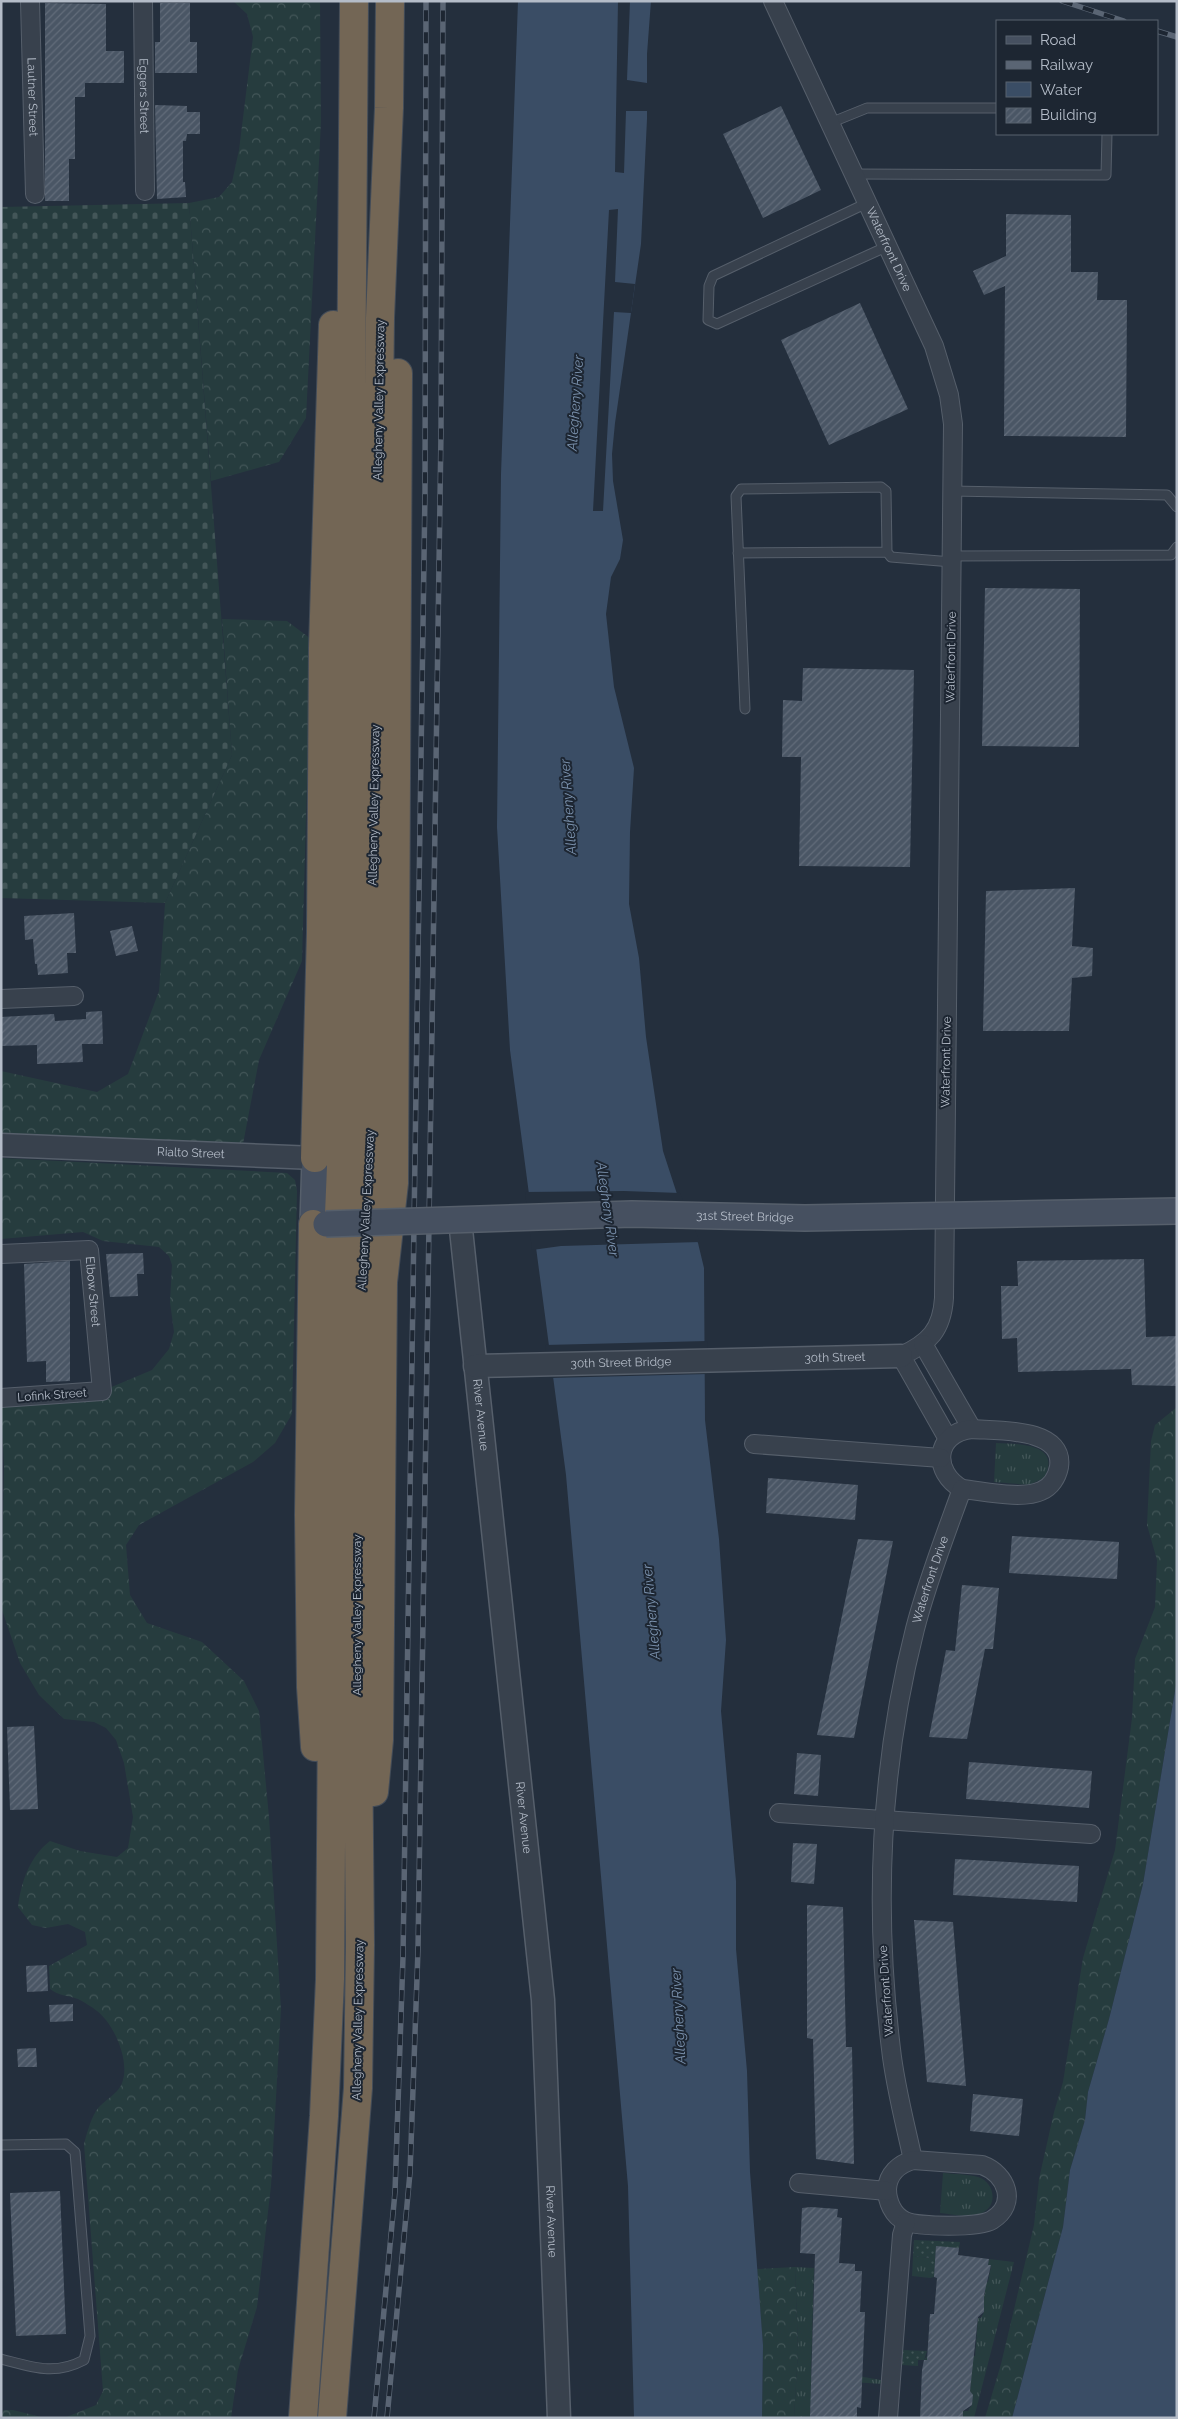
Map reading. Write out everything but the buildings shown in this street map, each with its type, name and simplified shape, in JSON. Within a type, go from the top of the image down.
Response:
[{"type":"highway","points":[[315,1158],[321,932],[323,648],[338,180],[353,1]]},
{"type":"highway","name":"Allegheny Valley Expressway","points":[[303,2418],[324,2116],[330,1979],[335,1312],[344,1093],[348,815],[353,1]]},
{"type":"highway","name":"Allegheny Valley Expressway","points":[[332,2418],[358,2088],[360,1945],[356,1523],[362,1283],[371,1091],[380,318],[389,108],[390,1]]},
{"type":"highway","points":[[360,1945],[379,1740],[383,1282],[394,1184],[398,400],[396,164],[389,108]]},
{"type":"highway","points":[[319,1224],[309,1515],[311,1687],[330,1979]]},
{"type":"main road","points":[[315,1158],[319,1224]]},
{"type":"main road","name":"31st Street Bridge","points":[[319,1224],[632,1214],[805,1218],[1177,1211]]},
{"type":"street","name":"Lautner Street","points":[[30,1],[35,194]]},
{"type":"street","name":"Eggers Street","points":[[143,1],[145,191]]},
{"type":"street","name":"Waterfront Drive","points":[[773,1],[934,346],[943,369],[953,424],[944,1298],[943,1314],[936,1330],[923,1344],[901,1356]]},
{"type":"street","points":[[1,999],[74,996]]},
{"type":"street","name":"Rialto Street","points":[[1,1145],[315,1158]]},
{"type":"street","name":"River Avenue","points":[[460,1220],[543,2000],[559,2418]]},
{"type":"street","name":"Elbow Street","points":[[1,1254],[88,1250],[102,1391]]},
{"type":"street","points":[[923,1344],[972,1429]]},
{"type":"street","points":[[901,1356],[948,1439]]},
{"type":"street","name":"30th Street","points":[[768,1358],[901,1356]]},
{"type":"street","name":"30th Street Bridge","points":[[475,1366],[768,1358]]},
{"type":"street","name":"Lofink Street","points":[[1,1398],[102,1391]]},
{"type":"street","points":[[972,1429],[1028,1434],[1040,1437],[1049,1442],[1057,1452],[1058,1473],[1052,1483],[1042,1491],[1027,1495],[962,1490],[945,1476],[941,1458],[948,1439],[962,1430],[972,1429]]},
{"type":"street","points":[[754,1444],[941,1458]]},
{"type":"street","name":"Waterfront Drive","points":[[913,2160],[891,2050],[883,1962],[882,1872],[884,1821],[895,1722],[915,1629],[925,1594],[962,1490]]},
{"type":"street","points":[[778,1813],[1091,1834]]},
{"type":"street","points":[[913,2160],[982,2165],[993,2169],[1001,2177],[1006,2188],[1006,2200],[1001,2212],[991,2221],[968,2227],[906,2222],[894,2211],[887,2191],[891,2175],[903,2163],[913,2160]]},
{"type":"street","points":[[800,2183],[887,2191]]},
{"type":"street","points":[[888,2418],[902,2235],[906,2222]]},
{"type":"lane","points":[[830,123],[867,108],[996,108]]},
{"type":"lane","points":[[854,174],[1106,175],[1107,135]]},
{"type":"lane","points":[[868,203],[713,276],[709,286],[708,320],[717,324],[888,246]]},
{"type":"lane","points":[[745,709],[736,496],[741,489],[881,486],[886,491],[887,552],[891,557],[952,559],[1171,555],[1177,547]]},
{"type":"lane","points":[[952,491],[1167,495],[1177,507]]},
{"type":"lane","points":[[738,553],[887,552]]},
{"type":"lane","points":[[1,2145],[66,2144],[76,2152],[90,2336],[84,2360],[72,2366],[43,2370],[1,2359]]},
{"type":"green space","points":[[233,1],[320,1],[321,122],[306,418],[279,462],[211,481],[189,203],[219,197],[232,182],[239,150],[253,37],[247,14]]},
{"type":"green space","points":[[189,203],[232,755],[165,903],[1,898],[1,207]]},
{"type":"green space","points":[[222,619],[287,621],[311,639],[302,961],[259,1060],[243,1144],[1,1134],[1,1071],[97,1092],[128,1074],[159,991],[165,903],[232,755]]},
{"type":"green space","points":[[1,1158],[287,1173],[295,1180],[297,1191],[292,1414],[275,1443],[253,1462],[139,1525],[126,1545],[130,1595],[147,1623],[202,1642],[244,1681],[259,1711],[269,1817],[281,2009],[271,2186],[257,2307],[238,2370],[231,2418],[64,2418],[96,2405],[103,2391],[84,2144],[90,2123],[96,2111],[121,2085],[124,2062],[119,2042],[109,2024],[95,2009],[80,2000],[50,1989],[49,1966],[87,1945],[85,1932],[68,1924],[46,1928],[32,1925],[18,1907],[21,1888],[28,1870],[37,1854],[50,1841],[80,1851],[117,1857],[128,1848],[133,1817],[124,1763],[116,1740],[106,1728],[94,1722],[64,1719],[39,1695],[20,1663],[1,1607],[4,1467],[1,1408],[7,1397],[102,1391],[152,1370],[169,1349],[174,1332],[170,1302],[172,1265],[169,1256],[159,1247],[103,1241],[83,1232],[1,1239]]},
{"type":"green space","points":[[1177,1407],[1177,1679],[1143,1884],[1109,2019],[1088,2092],[1085,2120],[1070,2170],[1063,2227],[1012,2418],[985,2418],[1001,2364],[1034,2225],[1039,2179],[1054,2112],[1063,2082],[1083,1958],[1115,1850],[1132,1718],[1135,1659],[1155,1607],[1157,1560],[1147,1525],[1151,1441],[1155,1425]]},
{"type":"green space","points":[[996,1443],[1025,1445],[1043,1452],[1047,1458],[1048,1466],[1044,1478],[1029,1485],[994,1482]]},
{"type":"green space","points":[[943,2173],[969,2175],[983,2180],[991,2188],[991,2205],[982,2213],[972,2216],[940,2213]]},
{"type":"green space","points":[[914,2240],[960,2242],[959,2248],[936,2247],[934,2277],[930,2278],[930,2258],[913,2256]]},
{"type":"green space","points":[[913,2256],[930,2258],[930,2278],[912,2276]]},
{"type":"green space","points":[[989,2259],[1014,2262],[974,2418],[963,2418],[961,2411],[968,2411],[972,2405],[970,2391],[972,2364],[924,2360],[927,2356],[966,2360],[967,2355],[975,2356],[978,2318],[981,2318],[984,2312],[984,2282],[988,2282],[991,2266],[988,2265]]},
{"type":"green space","points":[[795,2267],[814,2268],[811,2376],[858,2376],[881,2380],[881,2384],[812,2379],[810,2418],[794,2418],[798,2351]]},
{"type":"green space","points":[[795,2267],[798,2351],[794,2418],[762,2418],[763,2345],[757,2269]]},
{"type":"green space","points":[[903,2350],[927,2351],[924,2360],[918,2360],[918,2366],[902,2365]]},
{"type":"green space","points":[[3,2410],[13,2410],[45,2418],[1,2418]]},
{"type":"water","name":"Allegheny River","points":[[518,1],[651,1],[647,54],[647,119],[641,244],[612,454],[613,481],[623,540],[620,559],[611,577],[606,614],[614,687],[634,768],[630,832],[629,904],[639,958],[646,1037],[663,1151],[677,1194],[698,1243],[704,1268],[705,1420],[719,1539],[726,1640],[721,1711],[736,1881],[736,1949],[747,2071],[750,2172],[763,2345],[762,2418],[634,2418],[628,2186],[566,1475],[510,1050],[497,827],[501,474]]},
{"type":"water","points":[[1177,1679],[1177,2418],[1012,2418],[1063,2227],[1070,2170],[1085,2120],[1088,2092],[1109,2019],[1143,1884]]},
{"type":"pier","points":[[618,1],[630,1],[627,80],[647,83],[647,111],[626,111],[624,173],[615,172]]},
{"type":"pier","points":[[618,209],[615,282],[635,284],[631,313],[614,312],[603,511],[593,511],[609,210]]},
{"type":"pier","points":[[624,1191],[680,1193],[700,1242],[561,1246],[532,1250],[525,1192]]},
{"type":"pier","points":[[707,1341],[708,1374],[550,1378],[545,1345]]},
{"type":"railway","points":[[374,2418],[395,2192],[403,1957],[425,492],[426,1]]},
{"type":"railway","points":[[387,2418],[410,2173],[418,1950],[441,433],[443,1]]},
{"type":"railway","points":[[1062,1],[1121,20]]},
{"type":"railway","points":[[1158,31],[1177,37]]}]
